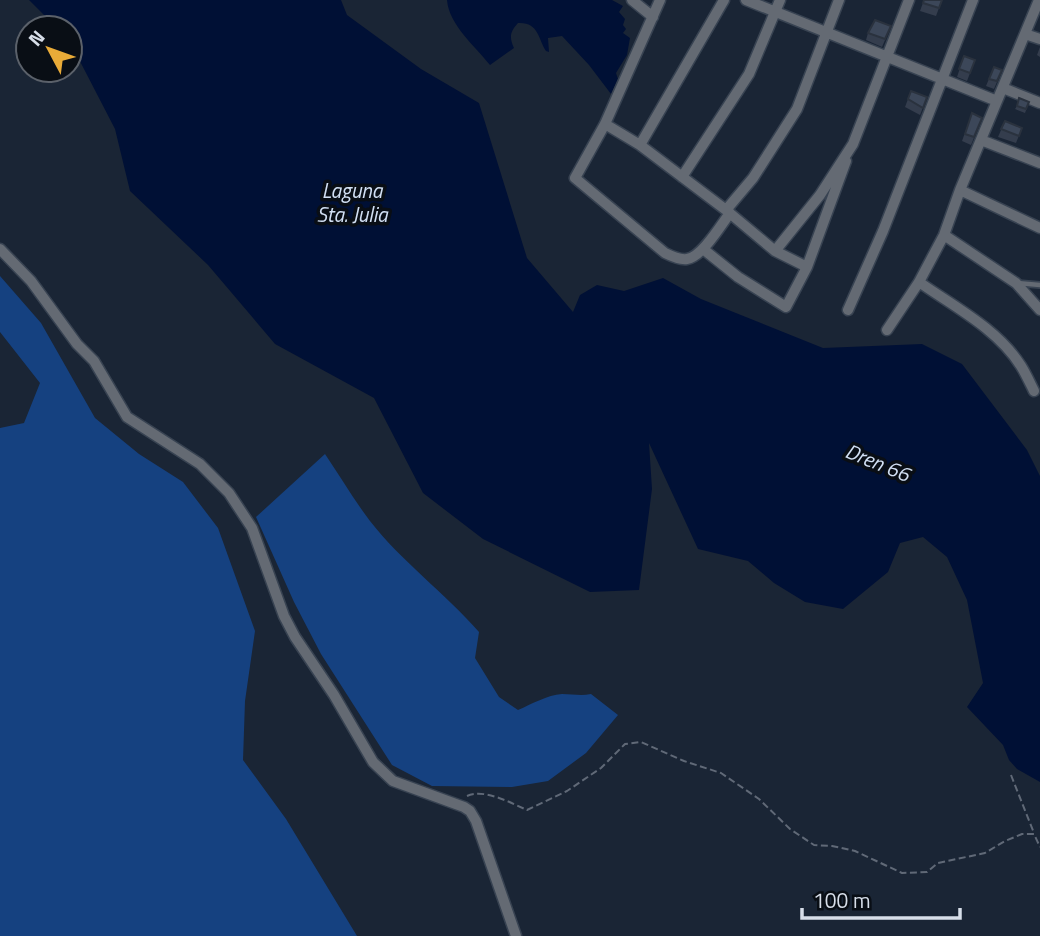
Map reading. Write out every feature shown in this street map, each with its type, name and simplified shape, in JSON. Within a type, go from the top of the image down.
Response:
[{"type":"street","points":[[632,0],[653,17]]},
{"type":"street","points":[[660,0],[605,124],[575,178],[665,253],[686,260],[703,249],[797,109],[839,0]]},
{"type":"street","points":[[640,145],[724,0]]},
{"type":"street","points":[[746,0],[997,102]]},
{"type":"street","points":[[682,177],[749,74],[780,0]]},
{"type":"street","points":[[703,249],[738,277],[786,307],[807,267],[909,0]]},
{"type":"street","points":[[848,310],[883,231],[973,0]]},
{"type":"street","points":[[887,330],[919,282],[944,235],[1039,0]]},
{"type":"street","points":[[1025,34],[1040,39]]},
{"type":"street","points":[[1003,88],[1040,103]]},
{"type":"street","points":[[605,124],[640,145],[728,211],[775,251],[807,267]]},
{"type":"street","points":[[981,140],[1040,163]]},
{"type":"street","points":[[775,251],[820,195],[853,144]]},
{"type":"street","points":[[960,190],[1040,228]]},
{"type":"street","points":[[944,235],[1016,283],[1040,310]]},
{"type":"street","points":[[0,249],[31,281],[77,344],[94,361],[127,417],[200,464],[229,493],[251,528],[284,616],[295,637],[334,695],[373,762],[393,781],[453,802],[470,811],[476,821],[516,936]]},
{"type":"street","points":[[919,282],[1003,344],[1021,366],[1034,391]]},
{"type":"lane","points":[[1016,283],[1040,285]]},
{"type":"path","points":[[453,802],[473,793],[500,798],[527,810],[601,768],[625,744],[641,742],[684,761],[721,773],[759,799],[790,829],[814,845],[855,851],[902,873],[927,872],[938,863],[985,853],[1022,834],[1034,834]]},
{"type":"path","points":[[1011,775],[1040,847]]},
{"type":"shaded area","points":[[0,276],[41,323],[95,418],[139,454],[183,482],[218,528],[255,631],[245,701],[243,760],[286,819],[357,936],[0,936],[0,428],[24,423],[40,383],[0,332]]},
{"type":"shaded area","points":[[325,454],[382,536],[479,632],[475,658],[499,697],[518,710],[556,695],[591,694],[618,715],[586,753],[548,781],[512,787],[432,786],[392,765],[321,654],[294,602],[256,517]]},
{"type":"water","name":"Laguna Sta. Julia","points":[[29,0],[341,0],[347,15],[421,69],[479,103],[527,258],[573,312],[580,295],[597,285],[624,291],[663,278],[701,299],[823,348],[922,344],[962,364],[1027,450],[1040,476],[1040,782],[1017,769],[1009,760],[1003,745],[967,707],[983,683],[967,600],[947,557],[923,537],[900,543],[888,572],[843,609],[805,602],[774,583],[748,561],[698,549],[649,443],[652,489],[639,590],[590,592],[483,539],[423,493],[374,398],[275,344],[208,265],[130,191],[115,129],[84,69],[84,14],[43,14]]},
{"type":"water","points":[[447,0],[612,0],[623,6],[619,12],[625,19],[623,25],[626,29],[623,33],[630,38],[627,55],[616,73],[618,79],[611,94],[562,36],[548,38],[549,52],[546,51],[534,28],[525,23],[518,23],[512,32],[514,48],[490,65],[452,18]]},
{"type":"building","points":[[924,0],[942,0],[939,8],[923,3]]},
{"type":"building","points":[[875,20],[891,26],[885,39],[868,33]]},
{"type":"building","points":[[964,56],[975,60],[970,73],[959,69]]},
{"type":"building","points":[[994,67],[1002,70],[997,81],[989,79]]},
{"type":"building","points":[[911,91],[927,97],[923,108],[908,99]]},
{"type":"building","points":[[1019,98],[1029,102],[1026,109],[1017,106]]},
{"type":"building","points":[[972,113],[982,118],[974,137],[965,134]]},
{"type":"building","points":[[1005,121],[1022,128],[1019,136],[1001,129]]},
{"type":"water label","name":"Dren 66","points":[[878,462]]}]
